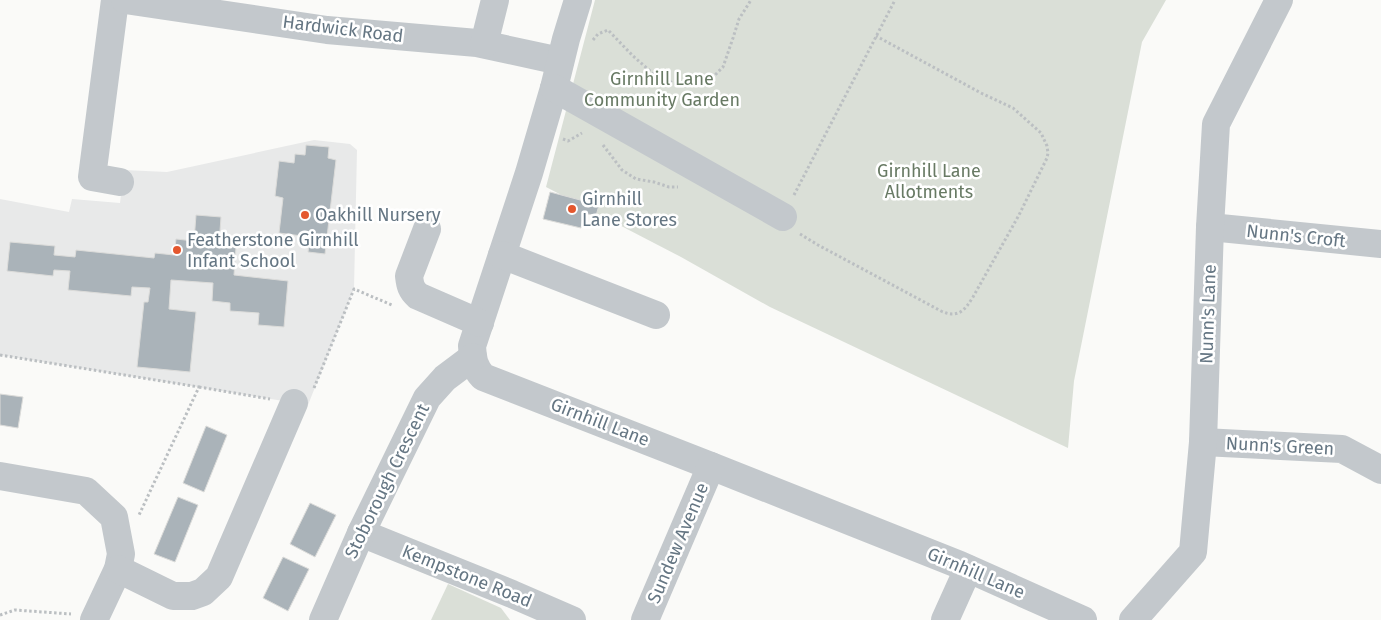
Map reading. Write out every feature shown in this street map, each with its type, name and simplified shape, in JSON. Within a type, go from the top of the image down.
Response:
[{"type":"street","points":[[115,0],[92,177],[120,182]]},
{"type":"street","name":"Hardwick Road","points":[[125,0],[198,6],[327,30],[563,50]]},
{"type":"street","points":[[484,44],[495,0]]},
{"type":"street","points":[[473,358],[472,346],[542,131],[578,0]]},
{"type":"street","name":"Nunn's Lane","points":[[1134,620],[1193,552],[1203,442],[1210,227],[1216,124],[1280,0]]},
{"type":"street","points":[[554,88],[783,217]]},
{"type":"street","name":"Nunn's Croft","points":[[1210,227],[1381,244]]},
{"type":"street","points":[[427,229],[409,276],[413,291],[418,296],[480,323]]},
{"type":"street","points":[[502,255],[656,315]]},
{"type":"street","name":"Girnhill Lane","points":[[473,358],[476,369],[483,377],[968,569],[1082,620]]},
{"type":"street","name":"Stoborough Crescent","points":[[323,620],[361,533],[427,398],[445,378],[473,358]]},
{"type":"street","points":[[118,569],[173,596],[192,596],[204,592],[219,578],[294,403]]},
{"type":"street","name":"Nunn's Green","points":[[1203,442],[1342,449],[1381,470]]},
{"type":"street","name":"Sundew Avenue","points":[[645,620],[711,466]]},
{"type":"street","points":[[0,476],[86,491],[114,517],[121,554],[118,569],[95,618]]},
{"type":"street","name":"Kempstone Road","points":[[361,533],[572,620]]},
{"type":"street","points":[[945,620],[968,569]]},
{"type":"path","points":[[563,50],[589,45],[598,34],[608,30],[657,77],[682,86],[707,83],[723,67],[739,19],[751,0]]},
{"type":"path","points":[[876,36],[981,93],[1013,108],[1042,133],[1047,146],[1047,158],[1019,215],[967,307],[958,314],[948,314],[941,311],[818,245],[795,230],[783,217],[894,0]]},
{"type":"path","points":[[542,131],[568,141],[583,132]]},
{"type":"path","points":[[597,139],[622,170],[636,178],[669,188],[682,186]]},
{"type":"path","points":[[0,355],[308,405],[354,289],[397,308]]},
{"type":"path","points":[[137,519],[199,387]]},
{"type":"path","points":[[0,615],[15,610],[95,618]]},
{"type":"shaded area","name":"Featherstone Girnhill Infant School","points":[[314,140],[350,144],[357,150],[354,289],[308,405],[0,355],[0,199],[69,212],[72,199],[120,203],[124,170],[167,172]]},
{"type":"green space","name":"Girnhill Lane Allotments","points":[[595,0],[1166,0],[1142,42],[1074,381],[1068,448],[770,307],[681,257],[546,187]]},
{"type":"green space","points":[[448,584],[501,608],[510,620],[431,620]]},
{"type":"building","name":"Oakhill Nursery","points":[[306,145],[329,147],[328,158],[336,160],[325,254],[308,252],[310,237],[279,233],[283,198],[275,196],[279,161],[294,163],[295,154],[305,155]]},
{"type":"building","name":"Girnhill Lane Stores","points":[[550,192],[599,205],[596,216],[584,213],[581,228],[543,219]]},
{"type":"building","points":[[196,215],[221,217],[219,245],[236,247],[234,275],[288,281],[284,327],[258,325],[259,313],[230,311],[230,303],[212,301],[213,283],[171,280],[169,309],[196,312],[190,372],[137,367],[144,302],[148,302],[150,288],[132,287],[131,296],[68,290],[70,271],[54,270],[53,276],[7,271],[10,242],[55,246],[54,255],[75,257],[76,250],[154,258],[155,253],[174,255],[176,239],[194,241]]},
{"type":"building","points":[[0,394],[23,397],[18,428],[0,425]]},
{"type":"building","points":[[206,426],[227,435],[204,492],[183,483]]},
{"type":"building","points":[[178,497],[198,505],[175,562],[154,554]]},
{"type":"building","points":[[310,503],[336,515],[315,557],[290,544]]},
{"type":"building","points":[[283,557],[309,569],[288,611],[263,598]]},
{"type":"place","name":"Girnhill Lane Stores","points":[[572,209]]},
{"type":"place","name":"Oakhill Nursery","points":[[305,215]]},
{"type":"place","name":"Featherstone Girnhill Infant School","points":[[177,250]]},
{"type":"park label","name":"Girnhill Lane Community Garden","points":[[662,89]]}]
